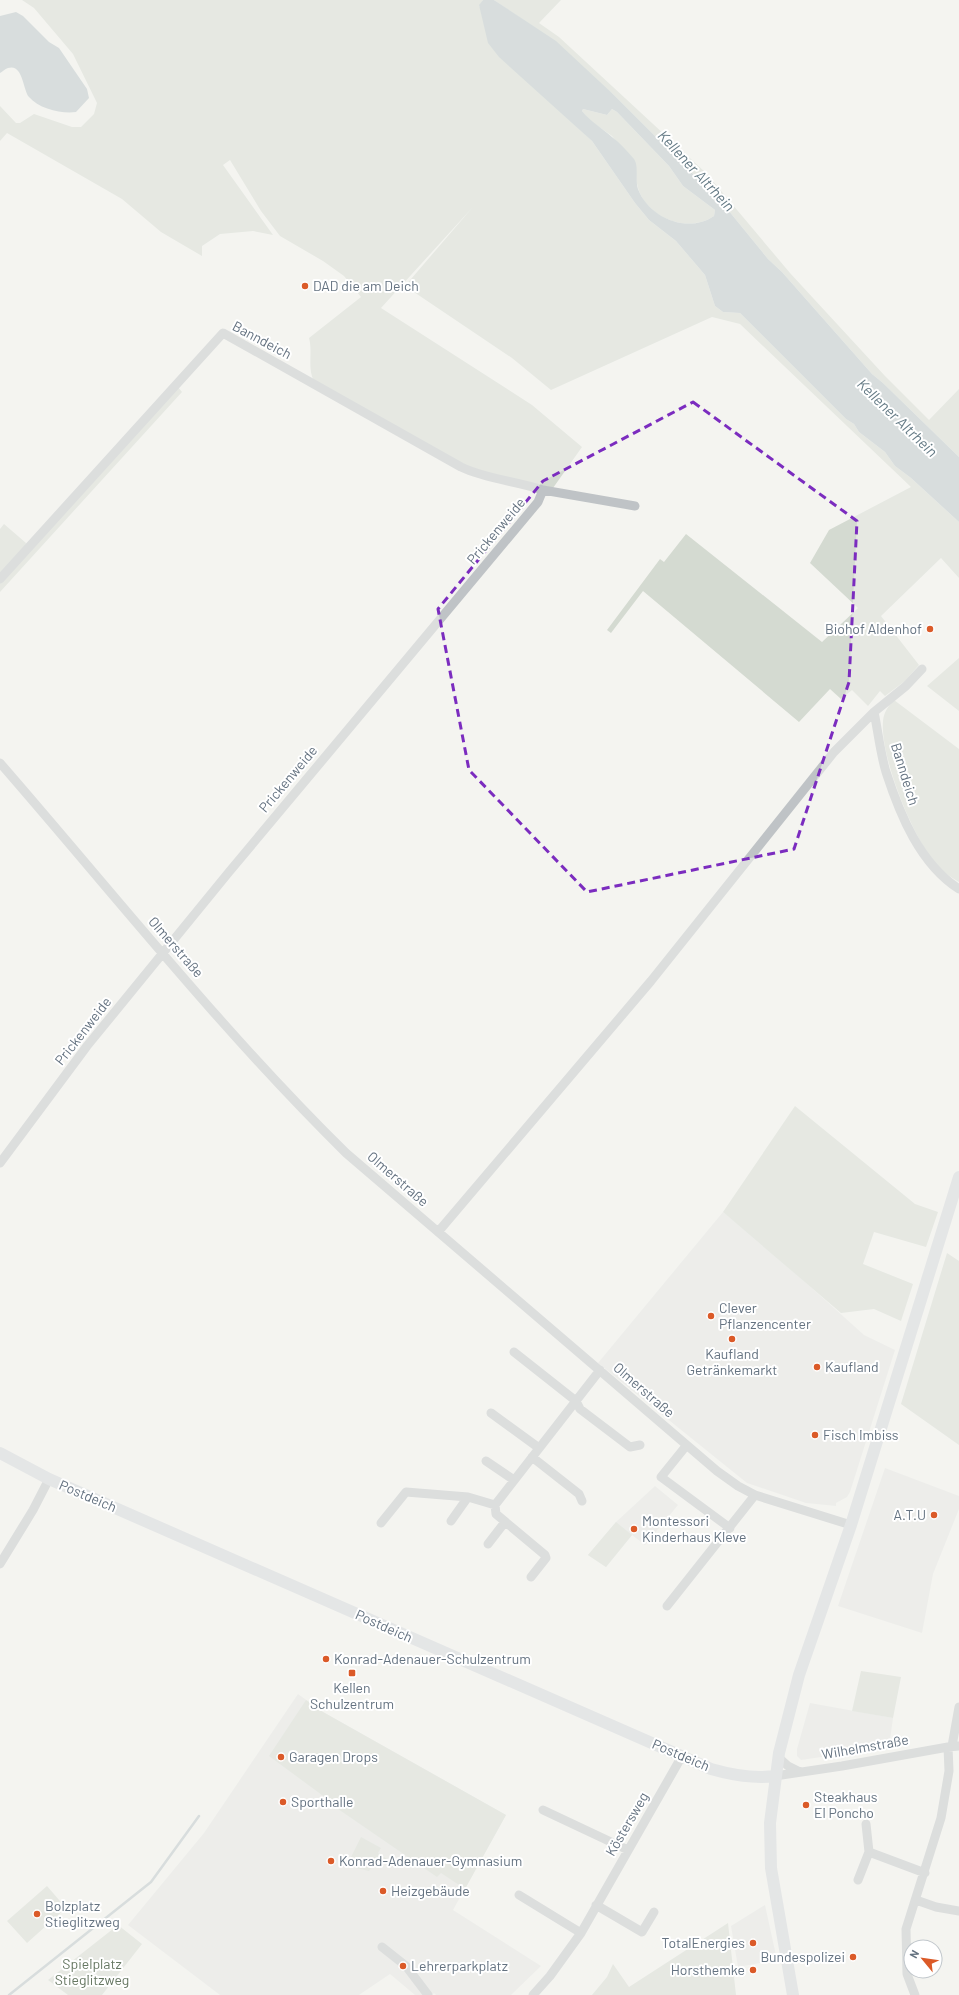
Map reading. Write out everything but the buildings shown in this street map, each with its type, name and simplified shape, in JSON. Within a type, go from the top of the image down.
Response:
[{"type":"main road","points":[[793,1995],[771,1868],[770,1823],[778,1757],[799,1675],[851,1526],[959,1177]]},
{"type":"main road","name":"Postdeich","points":[[0,1453],[49,1479],[711,1769],[731,1775],[765,1777],[775,1776]]},
{"type":"street","name":"Banndeich","points":[[0,579],[223,333],[461,468],[543,490]]},
{"type":"street","name":"Prickenweide","points":[[0,1163],[87,1046],[228,872],[538,502],[543,490],[635,506]]},
{"type":"street","points":[[438,1232],[651,981],[834,752],[874,712],[906,686],[922,669]]},
{"type":"street","name":"Banndeich","points":[[874,712],[886,771],[903,815],[927,861],[948,882],[959,889]]},
{"type":"street","name":"Olmerstraße","points":[[0,763],[296,1105],[346,1153],[717,1471],[756,1495],[851,1526]]},
{"type":"street","points":[[514,1352],[576,1401],[580,1409],[630,1447],[640,1445]]},
{"type":"street","points":[[531,1577],[546,1558],[545,1555],[496,1514],[495,1504],[600,1370]]},
{"type":"street","points":[[491,1413],[539,1448]]},
{"type":"street","points":[[686,1446],[661,1477],[730,1528]]},
{"type":"street","points":[[532,1457],[579,1494],[582,1501]]},
{"type":"street","points":[[486,1461],[514,1480]]},
{"type":"street","points":[[0,1564],[34,1510],[49,1479]]},
{"type":"street","points":[[381,1523],[406,1492],[468,1497],[495,1504]]},
{"type":"street","points":[[667,1606],[756,1495]]},
{"type":"street","points":[[450,1521],[468,1497]]},
{"type":"street","points":[[488,1544],[505,1522]]},
{"type":"street","points":[[916,1995],[907,1974],[906,1929],[942,1818],[959,1707]]},
{"type":"street","name":"Wilhelmstraße","points":[[775,1776],[953,1746]]},
{"type":"street","name":"Köstersweg","points":[[533,1995],[542,1988],[581,1933],[682,1756]]},
{"type":"street","points":[[778,1757],[788,1766],[800,1772]]},
{"type":"street","points":[[543,1810],[628,1850]]},
{"type":"street","points":[[858,1880],[869,1852],[866,1824]]},
{"type":"street","points":[[869,1852],[925,1873]]},
{"type":"street","points":[[520,1895],[581,1933]]},
{"type":"street","points":[[916,1900],[936,1907],[959,1911]]},
{"type":"street","points":[[596,1905],[642,1932],[654,1912]]},
{"type":"street","points":[[382,1947],[406,1966],[428,1995]]},
{"type":"highlighted area","points":[[693,402],[857,521],[849,682],[794,849],[587,892],[469,770],[438,609],[543,481]]},
{"type":"shaded area","points":[[723,1212],[764,1245],[864,1335],[895,1350],[850,1492],[847,1497],[836,1503],[836,1506],[806,1503],[747,1483],[598,1363]]},
{"type":"shaded area","points":[[885,1468],[959,1496],[959,1509],[933,1574],[922,1633],[838,1606]]},
{"type":"shaded area","name":"Montessori Kinderhaus Kleve","points":[[655,1486],[678,1505],[645,1545],[632,1535],[606,1567],[588,1555],[616,1522]]},
{"type":"shaded area","name":"Konrad-Adenauer-Gymnasium","points":[[298,1694],[323,1712],[506,1815],[453,1910],[541,1966],[511,1995],[436,1995],[434,1993],[432,1995],[415,1995],[390,1974],[359,1995],[220,1995],[128,1925],[204,1833]]},
{"type":"shaded area","points":[[810,1703],[893,1718],[889,1747],[801,1760],[797,1756],[797,1749]]},
{"type":"shaded area","name":"TotalEnergies","points":[[765,1905],[777,1960],[738,1967],[731,1926]]},
{"type":"green space","points":[[22,0],[483,0],[479,6],[569,119],[592,141],[635,203],[649,220],[676,241],[705,275],[715,306],[723,312],[740,313],[846,419],[854,424],[859,432],[885,452],[895,466],[911,478],[959,522],[959,578],[941,558],[881,616],[919,665],[905,681],[885,696],[880,691],[868,706],[852,690],[841,699],[830,689],[799,722],[643,591],[611,633],[607,630],[660,559],[664,562],[686,534],[822,642],[858,608],[810,563],[829,530],[911,487],[740,324],[712,317],[551,390],[512,358],[405,286],[472,208],[381,308],[532,405],[582,447],[553,488],[469,469],[314,381],[310,366],[309,338],[361,297],[344,276],[323,261],[280,236],[261,211],[230,160],[223,165],[273,235],[253,231],[220,234],[202,246],[202,256],[161,232],[122,199],[7,133],[0,141],[0,106],[16,123],[20,123],[34,114],[72,127],[81,127],[94,114],[97,103],[73,54],[34,8]]},
{"type":"green space","points":[[494,0],[561,0],[539,23],[559,37],[706,173],[790,273],[885,376],[929,420],[959,389],[959,457],[872,374],[782,272],[768,259],[724,205],[614,95],[519,17]]},
{"type":"green space","points":[[583,109],[607,115],[612,109],[617,112],[669,166],[683,186],[715,210],[714,216],[704,221],[681,223],[659,215],[650,208],[643,199],[638,188],[636,180],[636,166],[612,136],[589,120],[582,111]]},
{"type":"green space","points":[[178,387],[182,392],[0,592],[0,583]]},
{"type":"green space","points":[[4,524],[26,543],[0,574],[0,529]]},
{"type":"green space","points":[[959,658],[959,711],[927,686]]},
{"type":"green space","points":[[894,700],[959,749],[959,882],[940,869],[926,851],[899,795],[892,774],[883,736],[884,715]]},
{"type":"green space","points":[[795,1106],[915,1204],[938,1212],[926,1247],[874,1232],[863,1264],[913,1284],[901,1321],[874,1309],[841,1313],[723,1212]]},
{"type":"green space","points":[[947,1253],[959,1261],[959,1445],[901,1404]]},
{"type":"green space","points":[[616,1522],[632,1535],[606,1567],[588,1555]]},
{"type":"green space","points":[[861,1671],[901,1677],[893,1718],[852,1711]]},
{"type":"green space","points":[[306,1700],[323,1712],[506,1815],[465,1889],[441,1873],[437,1877],[325,1800],[326,1798],[269,1756]]},
{"type":"green space","points":[[361,1837],[381,1848],[378,1853],[387,1859],[380,1868],[374,1864],[369,1871],[356,1868],[348,1863]]},
{"type":"green space","name":"Bolzplatz Stieglitzweg","points":[[47,1886],[66,1908],[27,1943],[7,1921]]},
{"type":"green space","points":[[728,1923],[736,1995],[592,1995],[607,1977],[613,1964],[629,1987]]},
{"type":"green space","name":"Spielplatz Stieglitzweg","points":[[118,1925],[142,1944],[102,1995],[68,1995],[48,1980]]},
{"type":"water","name":"Kellener Altrhein","points":[[483,0],[494,0],[556,41],[614,95],[724,205],[768,259],[782,272],[872,374],[959,457],[959,522],[911,478],[895,466],[885,452],[859,432],[854,424],[846,419],[740,313],[723,312],[715,306],[705,275],[676,241],[649,220],[635,203],[592,141],[499,57],[488,43],[479,5]],"holes":[[[583,109],[607,115],[612,109],[617,112],[669,166],[683,186],[715,210],[714,216],[704,221],[681,223],[670,220],[651,208],[643,199],[638,189],[634,159],[618,142],[582,111]]]},
{"type":"water","points":[[16,12],[23,16],[49,42],[59,48],[87,89],[89,98],[76,112],[51,110],[33,101],[27,94],[20,73],[17,69],[8,68],[0,73],[0,16]]},
{"type":"waterway","points":[[9,1995],[151,1882],[199,1816]]},
{"type":"place","name":"DAD die am Deich","points":[[305,286]]},
{"type":"place","name":"Biohof Aldenhof","points":[[930,629]]},
{"type":"place","name":"Clever Pflanzencenter","points":[[711,1316]]},
{"type":"place","name":"Kaufland Getränkemarkt","points":[[732,1339]]},
{"type":"place","name":"Kaufland","points":[[817,1367]]},
{"type":"place","name":"Fisch Imbiss","points":[[815,1435]]},
{"type":"place","name":"A.T.U","points":[[934,1515]]},
{"type":"place","name":"Montessori Kinderhaus Kleve","points":[[634,1529]]},
{"type":"place","name":"Konrad-Adenauer-Schulzentrum","points":[[326,1659]]},
{"type":"place","name":"Kellen Schulzentrum","points":[[352,1673]]},
{"type":"place","name":"Garagen Drops","points":[[281,1757]]},
{"type":"place","name":"Sporthalle","points":[[283,1802]]},
{"type":"place","name":"Steakhaus El Poncho","points":[[806,1805]]},
{"type":"place","name":"Konrad-Adenauer-Gymnasium","points":[[331,1861]]},
{"type":"place","name":"Heizgebäude","points":[[383,1891]]},
{"type":"place","name":"Bolzplatz Stieglitzweg","points":[[37,1914]]},
{"type":"place","name":"TotalEnergies","points":[[753,1943]]},
{"type":"place","name":"Bundespolizei","points":[[853,1957]]},
{"type":"place","name":"Lehrerparkplatz","points":[[403,1966]]},
{"type":"place","name":"Horsthemke","points":[[753,1970]]}]
